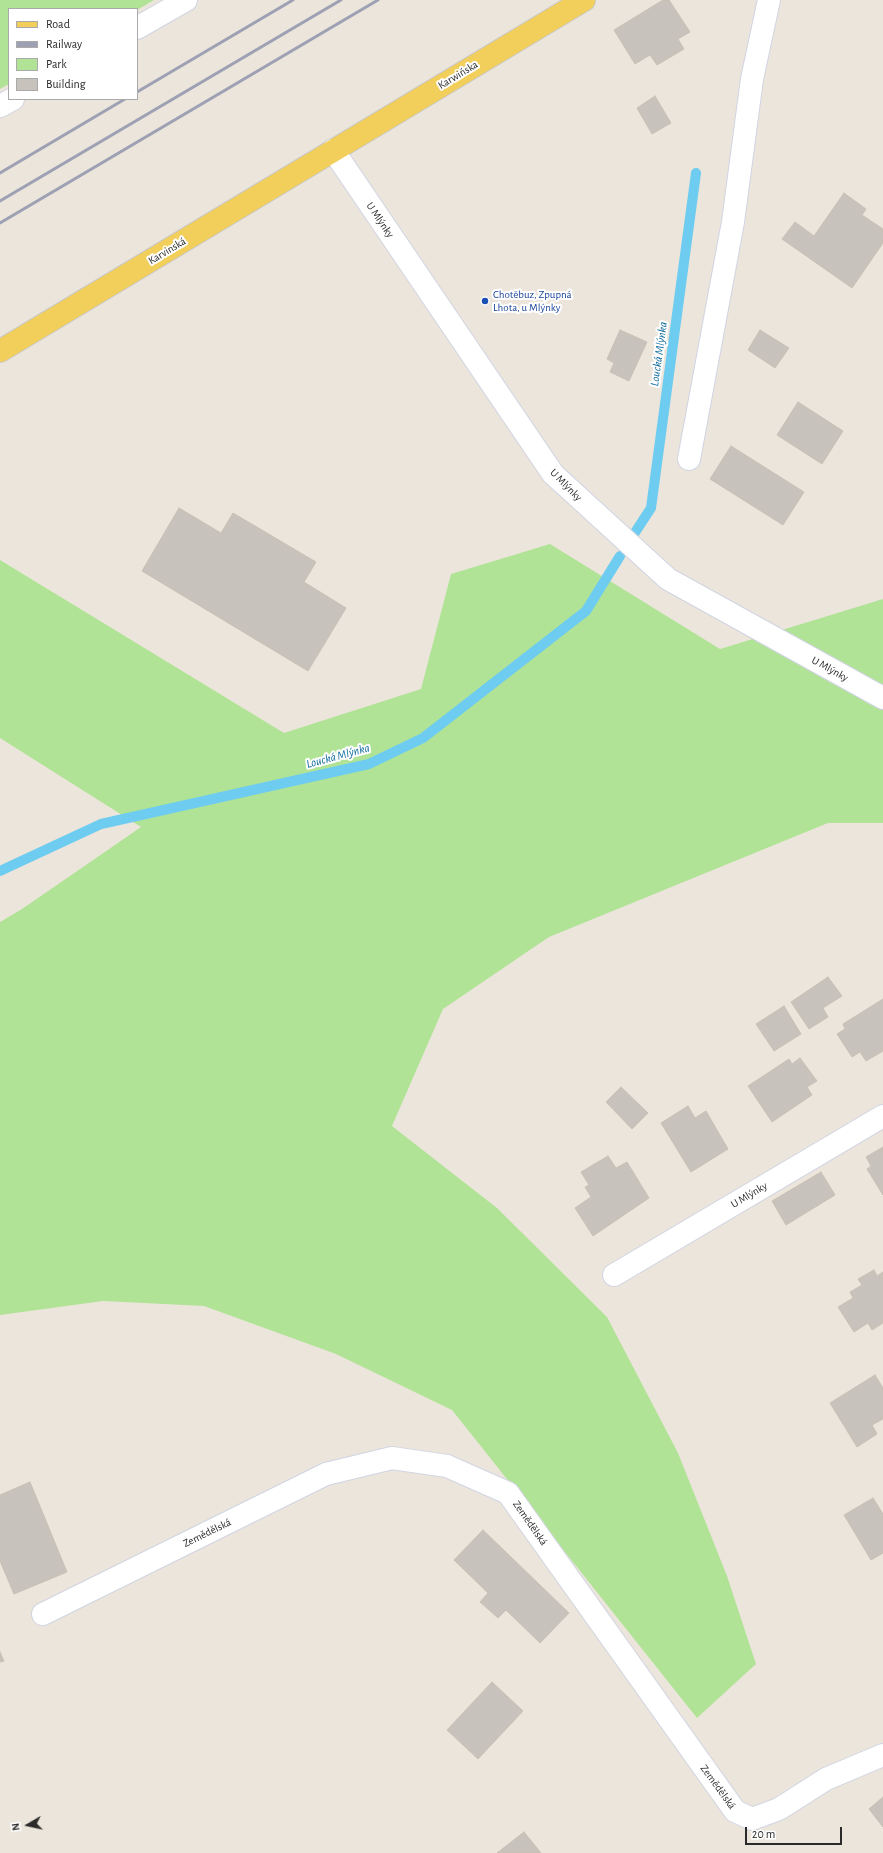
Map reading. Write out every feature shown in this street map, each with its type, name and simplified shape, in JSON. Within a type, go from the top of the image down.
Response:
[{"type":"main road","name":"Karwińska","points":[[333,150],[584,0]]},
{"type":"main road","name":"Karvinská","points":[[0,351],[333,150]]},
{"type":"street","points":[[138,27],[186,0]]},
{"type":"street","points":[[689,459],[733,222],[752,80],[768,0]]},
{"type":"street","points":[[0,106],[11,100]]},
{"type":"street","name":"U Mlýnky","points":[[333,150],[553,474],[668,579],[883,698]]},
{"type":"street","name":"U Mlýnky","points":[[614,1275],[883,1116]]},
{"type":"street","name":"Zemědělská","points":[[43,1614],[326,1474],[392,1458],[448,1466],[508,1493],[735,1811],[752,1819],[779,1809],[826,1779],[883,1755]]},
{"type":"green space","points":[[0,0],[154,0],[138,9],[138,8],[8,8],[8,85],[0,89]]},
{"type":"green space","points":[[550,544],[720,649],[883,599],[883,823],[828,823],[549,937],[443,1009],[392,1126],[497,1208],[607,1317],[678,1453],[727,1576],[756,1664],[697,1718],[452,1410],[336,1354],[204,1306],[103,1301],[0,1315],[0,922],[22,909],[141,827],[0,738],[0,560],[284,733],[421,689],[451,574]]},
{"type":"building","points":[[663,0],[669,0],[690,32],[678,39],[684,49],[657,65],[650,55],[635,64],[614,30]]},
{"type":"building","points":[[655,96],[671,123],[652,134],[637,108]]},
{"type":"building","points":[[844,193],[866,209],[862,215],[883,229],[883,243],[852,288],[782,239],[795,222],[814,236]]},
{"type":"building","points":[[620,330],[647,342],[629,381],[610,372],[614,363],[607,359]]},
{"type":"building","points":[[760,330],[789,348],[775,368],[748,350]]},
{"type":"building","points":[[798,402],[843,431],[822,464],[777,435]]},
{"type":"building","points":[[731,446],[804,492],[783,525],[710,479]]},
{"type":"building","points":[[179,508],[221,533],[233,513],[316,562],[304,582],[346,608],[308,671],[142,571]]},
{"type":"building","points":[[828,977],[842,996],[823,1008],[828,1017],[809,1029],[791,1002]]},
{"type":"building","points":[[883,999],[883,1051],[866,1061],[860,1052],[852,1057],[837,1034],[845,1029],[843,1024]]},
{"type":"building","points":[[784,1006],[801,1034],[774,1051],[756,1024]]},
{"type":"building","points":[[800,1058],[817,1081],[807,1087],[812,1095],[772,1122],[748,1086],[789,1059],[792,1064]]},
{"type":"building","points":[[621,1087],[648,1113],[632,1129],[606,1102]]},
{"type":"building","points":[[688,1106],[695,1118],[706,1111],[728,1149],[691,1172],[661,1123]]},
{"type":"building","points":[[883,1147],[883,1195],[867,1169],[871,1166],[866,1157]]},
{"type":"building","points":[[608,1156],[616,1168],[627,1162],[649,1198],[593,1236],[575,1208],[591,1197],[585,1187],[589,1185],[581,1172]]},
{"type":"building","points":[[821,1172],[835,1195],[786,1225],[772,1201]]},
{"type":"building","points":[[874,1270],[877,1276],[883,1272],[883,1323],[872,1330],[868,1323],[854,1332],[838,1307],[853,1298],[850,1292],[862,1285],[858,1279]]},
{"type":"building","points":[[875,1375],[883,1388],[883,1419],[872,1425],[877,1434],[857,1447],[830,1403]]},
{"type":"building","points":[[30,1482],[67,1572],[14,1594],[0,1561],[0,1495]]},
{"type":"building","points":[[873,1498],[883,1514],[883,1553],[871,1560],[844,1515]]},
{"type":"building","points":[[483,1530],[569,1613],[540,1643],[506,1610],[498,1618],[480,1602],[488,1593],[454,1560]]},
{"type":"building","points":[[0,1652],[4,1661],[0,1662]]},
{"type":"building","points":[[492,1682],[523,1711],[478,1759],[447,1730]]},
{"type":"building","points":[[883,1797],[883,1827],[869,1809]]},
{"type":"building","points":[[524,1832],[541,1853],[497,1853]]},
{"type":"waterway","name":"Loucká Mlýnka","points":[[634,534],[651,508],[696,173]]},
{"type":"waterway","name":"Loucká Mlýnka","points":[[0,871],[101,824],[369,764],[423,738],[586,611],[620,556]]},
{"type":"railway","points":[[138,91],[293,0]]},
{"type":"railway","points":[[0,201],[341,0]]},
{"type":"railway","points":[[0,223],[378,0]]},
{"type":"railway","points":[[0,173],[123,100]]},
{"type":"place","name":"Chotěbuz, Zpupná Lhota, u Mlýnky","points":[[485,301]]}]
